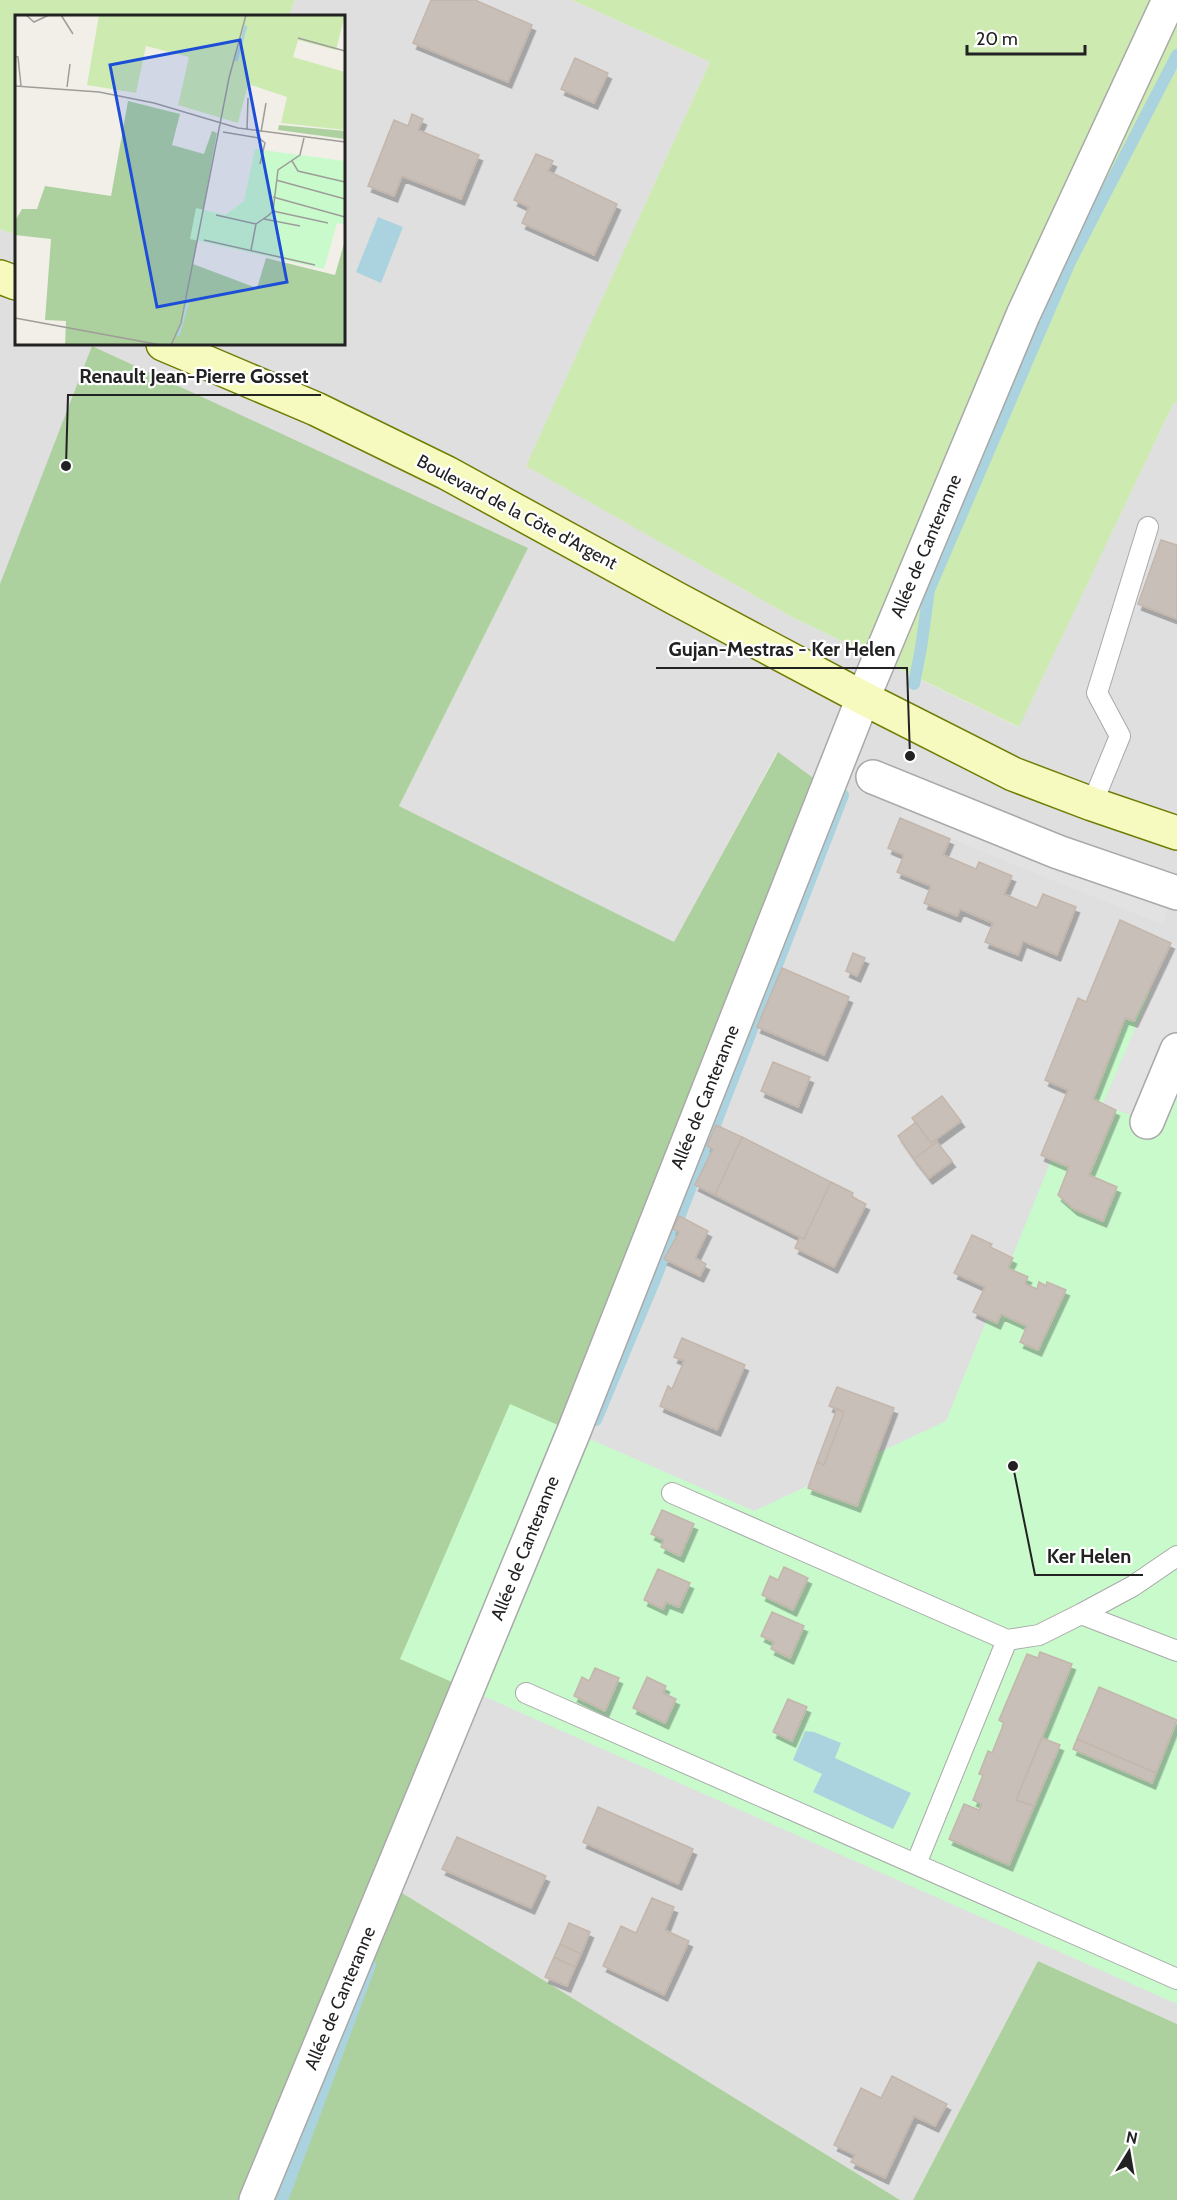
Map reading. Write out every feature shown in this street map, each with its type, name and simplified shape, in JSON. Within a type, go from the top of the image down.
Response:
[{"type":"main road","points":[[0,277],[15,283]]},
{"type":"main road","name":"Boulevard de la Côte d'Argent","points":[[165,345],[316,409],[447,473],[863,698],[1013,774],[1177,833]]},
{"type":"street","name":"Allée de Canteranne","points":[[256,2200],[574,1431],[863,698],[1023,315],[1169,0]]},
{"type":"street","points":[[873,777],[1058,852],[1177,893]]},
{"type":"street","points":[[1147,1122],[1177,1050]]},
{"type":"lane","points":[[1092,804],[1120,736],[1097,693],[1148,527]]},
{"type":"lane","points":[[672,1493],[1007,1641],[1039,1635],[1082,1614],[1133,1586],[1177,1556]]},
{"type":"lane","points":[[1082,1614],[1177,1651]]},
{"type":"lane","points":[[916,1864],[1007,1641]]},
{"type":"lane","points":[[526,1693],[1177,1978]]},
{"type":"shaded area","points":[[295,0],[572,0],[710,62],[527,466],[792,617],[1018,727],[1174,402],[1177,404],[1177,2024],[1038,1961],[913,2200],[900,2200],[386,1883],[777,752],[674,943],[399,806],[528,548],[0,584],[0,229],[15,235],[15,345],[345,345],[345,15],[289,15]]},
{"type":"shaded area","points":[[906,790],[1174,892],[1163,925],[900,818]]},
{"type":"shaded area","points":[[1171,943],[1177,946],[1177,1050],[1147,1122],[1103,1104]]},
{"type":"green space","points":[[0,0],[295,0],[289,15],[15,15],[15,235],[0,229]]},
{"type":"green space","points":[[572,0],[1177,0],[1177,404],[1174,402],[1019,727],[792,617],[526,466],[710,62]]},
{"type":"green space","points":[[92,346],[528,548],[399,806],[674,942],[778,752],[820,783],[386,1883],[900,2200],[0,2200],[0,584]]},
{"type":"green space","points":[[1123,982],[1177,1000],[1177,2004],[400,1659],[510,1404],[754,1511],[946,1421]]},
{"type":"green space","points":[[1038,1961],[1177,2024],[1177,2200],[913,2200]]},
{"type":"water","points":[[378,217],[403,227],[381,283],[356,272]]},
{"type":"water","points":[[805,1731],[814,1732],[841,1743],[835,1758],[911,1793],[893,1829],[813,1792],[822,1774],[793,1760]]},
{"type":"building","points":[[431,0],[475,0],[532,25],[508,82],[413,43]]},
{"type":"building","points":[[575,58],[608,73],[594,103],[561,89]]},
{"type":"building","points":[[412,114],[423,119],[418,130],[479,155],[461,199],[402,176],[394,196],[368,186],[394,120],[408,126]]},
{"type":"building","points":[[536,154],[553,161],[548,171],[617,204],[594,255],[522,223],[529,207],[514,200]]},
{"type":"building","points":[[1161,540],[1177,545],[1177,619],[1138,604]]},
{"type":"building","points":[[900,818],[950,839],[943,855],[976,869],[979,862],[1012,876],[1004,894],[1037,908],[1043,894],[1076,907],[1057,955],[1023,941],[1018,955],[985,942],[993,923],[960,909],[957,916],[924,903],[931,886],[897,872],[904,855],[888,848]]},
{"type":"building","points":[[1120,920],[1171,943],[1134,1021],[1125,1018],[1093,1099],[1116,1110],[1089,1175],[1117,1187],[1103,1221],[1074,1209],[1058,1195],[1069,1167],[1041,1155],[1068,1090],[1045,1080],[1078,998],[1086,1002]]},
{"type":"building","points":[[853,953],[865,958],[857,976],[846,971]]},
{"type":"building","points":[[782,968],[849,997],[824,1055],[757,1027]]},
{"type":"building","points":[[773,1062],[810,1077],[798,1107],[761,1091]]},
{"type":"building","points":[[942,1096],[961,1121],[931,1143],[912,1118]]},
{"type":"building","points":[[916,1122],[931,1143],[936,1139],[937,1142],[914,1159],[898,1136]]},
{"type":"building","points":[[716,1125],[742,1137],[715,1195],[695,1185],[713,1149],[707,1146]]},
{"type":"building","points":[[742,1137],[831,1182],[804,1239],[715,1195]]},
{"type":"building","points":[[937,1142],[952,1161],[929,1178],[914,1159]]},
{"type":"building","points":[[831,1182],[853,1193],[852,1197],[866,1204],[834,1267],[795,1248],[800,1237],[804,1239]]},
{"type":"building","points":[[679,1216],[708,1231],[695,1258],[706,1264],[700,1276],[664,1259],[679,1232],[673,1229]]},
{"type":"building","points":[[972,1235],[992,1244],[990,1247],[1013,1258],[1008,1268],[1028,1277],[1025,1284],[1037,1289],[1039,1282],[1046,1286],[1047,1282],[1066,1290],[1038,1350],[1020,1342],[1027,1326],[1001,1314],[997,1323],[973,1312],[985,1287],[954,1273]]},
{"type":"building","points":[[682,1338],[745,1365],[717,1430],[660,1406],[668,1386],[672,1389],[684,1361],[674,1357]]},
{"type":"building","points":[[837,1387],[894,1408],[857,1506],[808,1488],[817,1462],[824,1465],[844,1412],[829,1406]]},
{"type":"building","points":[[837,1409],[844,1412],[824,1465],[817,1462]]},
{"type":"building","points":[[662,1510],[694,1524],[680,1556],[661,1547],[664,1540],[651,1534]]},
{"type":"building","points":[[784,1567],[808,1578],[793,1610],[762,1595],[770,1576],[778,1580]]},
{"type":"building","points":[[658,1569],[690,1583],[679,1607],[666,1602],[663,1609],[644,1600]]},
{"type":"building","points":[[772,1612],[804,1626],[790,1658],[771,1649],[774,1642],[761,1636]]},
{"type":"building","points":[[1040,1652],[1072,1664],[1016,1800],[1034,1806],[1009,1865],[949,1839],[964,1804],[979,1810],[982,1804],[973,1800],[983,1775],[979,1774],[988,1751],[992,1753],[1004,1723],[999,1720],[1027,1654],[1038,1658]]},
{"type":"building","points":[[595,1668],[619,1678],[605,1711],[574,1696],[582,1677],[589,1681]]},
{"type":"building","points":[[647,1677],[666,1686],[663,1693],[676,1699],[665,1723],[633,1708]]},
{"type":"building","points":[[1099,1687],[1177,1720],[1156,1773],[1077,1739]]},
{"type":"building","points":[[788,1699],[807,1707],[792,1741],[773,1732]]},
{"type":"building","points":[[1042,1738],[1060,1745],[1034,1806],[1016,1800]]},
{"type":"building","points":[[1077,1739],[1156,1773],[1152,1783],[1073,1749]]},
{"type":"building","points":[[598,1807],[693,1849],[678,1884],[583,1842]]},
{"type":"building","points":[[457,1837],[546,1876],[531,1908],[442,1869]]},
{"type":"building","points":[[652,1898],[674,1907],[665,1930],[689,1941],[664,1995],[603,1966],[621,1926],[636,1933]]},
{"type":"building","points":[[569,1923],[590,1932],[581,1954],[560,1944]]},
{"type":"building","points":[[560,1944],[581,1954],[575,1967],[554,1957]]},
{"type":"building","points":[[554,1957],[575,1967],[567,1986],[545,1977]]},
{"type":"building","points":[[892,2076],[947,2104],[935,2126],[914,2116],[885,2178],[851,2162],[855,2155],[834,2145],[861,2088],[881,2098]]},
{"type":"waterway","points":[[914,684],[929,590],[1070,262],[1177,55]]},
{"type":"waterway","points":[[596,1420],[654,1282],[843,795]]},
{"type":"waterway","points":[[282,2200],[370,1965]]},
{"type":"place","name":"Renault Jean-Pierre Gosset","points":[[66,466]]},
{"type":"place","name":"Gujan-Mestras - Ker Helen","points":[[910,756]]},
{"type":"place","name":"Ker Helen","points":[[1013,1466]]}]
